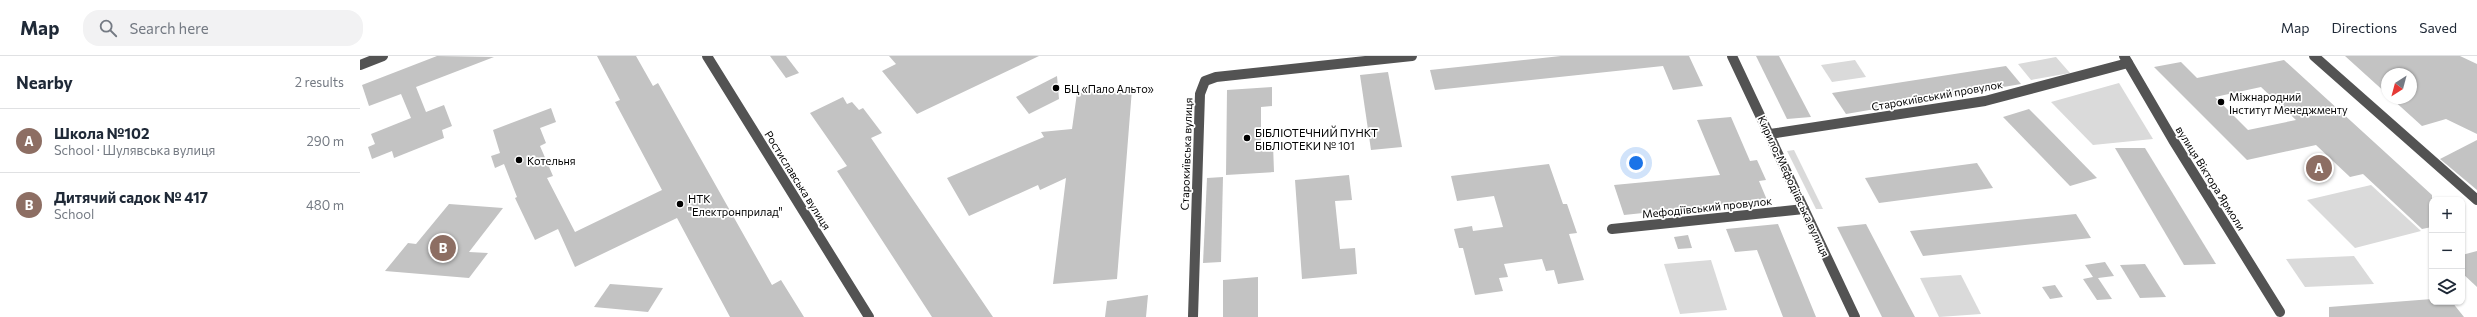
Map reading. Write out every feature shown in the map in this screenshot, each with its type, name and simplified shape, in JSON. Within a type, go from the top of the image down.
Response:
[{"type":"street","points":[[360,65],[383,56]]},
{"type":"street","name":"Ростиславська вулиця","points":[[707,56],[869,317]]},
{"type":"street","name":"Старокиївська вулиця","points":[[1193,317],[1200,94],[1205,81],[1216,77],[1412,56]]},
{"type":"street","name":"Кирило-Мефодіївська вулиця","points":[[1732,56],[1855,317]]},
{"type":"street","points":[[2314,56],[2477,200]]},
{"type":"street","name":"Старокиївський провулок","points":[[1770,134],[1985,101],[2126,60]]},
{"type":"street","name":"вулиця Віктора Ярмоли","points":[[2126,60],[2172,140],[2280,312]]},
{"type":"street","name":"Мефодіївський провулок","points":[[1612,229],[1804,208]]},
{"type":"shaded area","points":[[2056,57],[2070,73],[2031,80],[2018,64]]},
{"type":"shaded area","points":[[1855,60],[1866,77],[1832,82],[1821,65]]},
{"type":"shaded area","points":[[2119,83],[2153,139],[2093,145],[2051,102]]},
{"type":"shaded area","points":[[1794,150],[1823,209],[1816,209],[1787,151]]},
{"type":"shaded area","points":[[2371,185],[2421,231],[2355,248],[2307,200]]},
{"type":"shaded area","points":[[2354,256],[2374,284],[2305,287],[2286,259]]},
{"type":"shaded area","points":[[1711,260],[1727,310],[1680,314],[1664,264]]},
{"type":"shaded area","points":[[1961,275],[1981,314],[1939,317],[1920,278]]},
{"type":"building","points":[[437,56],[494,57],[416,87],[426,112],[444,105],[452,126],[442,130],[444,138],[394,158],[392,151],[372,159],[368,147],[375,144],[371,134],[411,118],[401,94],[369,106],[362,85]]},
{"type":"building","name":"НТК \"Електронприлад\"","points":[[597,56],[636,56],[653,86],[658,83],[772,285],[781,280],[804,317],[730,317],[677,218],[575,267],[558,229],[535,240],[515,198],[517,197],[504,164],[495,168],[491,156],[500,153],[493,130],[551,108],[556,122],[540,128],[546,143],[540,146],[553,176],[547,178],[575,232],[662,190],[615,102],[620,100]]},
{"type":"building","points":[[770,56],[786,56],[799,73],[786,78]]},
{"type":"building","points":[[889,56],[1039,56],[917,114],[882,71],[896,64]]},
{"type":"building","points":[[1561,56],[1689,56],[1703,86],[1673,90],[1663,66],[1435,90],[1430,70]]},
{"type":"building","points":[[1756,56],[1779,56],[1811,117],[1787,119]]},
{"type":"building","points":[[2345,56],[2460,56],[2477,64],[2477,134],[2446,119],[2422,126],[2398,104],[2417,104],[2417,68],[2381,68],[2381,89]]},
{"type":"building","points":[[2284,60],[2432,195],[2432,197],[2429,197],[2429,228],[2422,229],[2363,174],[2350,177],[2316,145],[2247,160],[2154,67],[2181,62],[2197,78]],"holes":[[[2261,87],[2296,120],[2248,130],[2215,97]]]},
{"type":"building","points":[[2006,66],[2021,84],[1846,114],[1832,93]]},
{"type":"building","points":[[1388,72],[1402,147],[1371,150],[1360,75]]},
{"type":"building","points":[[1057,76],[1059,99],[1029,114],[1016,97]]},
{"type":"building","points":[[1272,87],[1272,106],[1261,107],[1261,145],[1273,144],[1274,172],[1226,175],[1227,90]]},
{"type":"building","points":[[1132,89],[1117,279],[1053,284],[1066,178],[1040,190],[1038,185],[969,216],[947,178],[1044,137],[1041,132],[1072,129],[1077,93]]},
{"type":"building","points":[[843,97],[847,104],[852,102],[859,110],[863,108],[882,133],[871,138],[993,317],[932,317],[837,171],[847,166],[810,113]]},
{"type":"building","points":[[2029,109],[2097,178],[2070,186],[2003,117]]},
{"type":"building","points":[[1731,117],[1750,161],[1757,160],[1766,180],[1759,181],[1767,200],[1624,215],[1614,185],[1720,175],[1697,120]]},
{"type":"building","points":[[2477,140],[2477,190],[2440,159]]},
{"type":"building","points":[[2115,148],[2145,148],[2216,264],[2184,265]]},
{"type":"building","points":[[1977,163],[1993,188],[1879,203],[1865,178]]},
{"type":"building","points":[[1549,164],[1563,204],[1567,204],[1577,233],[1569,234],[1584,280],[1558,284],[1554,270],[1546,271],[1542,259],[1504,264],[1508,277],[1499,278],[1503,291],[1475,295],[1463,248],[1459,248],[1454,229],[1472,226],[1473,231],[1503,227],[1494,196],[1457,201],[1451,176]]},
{"type":"building","points":[[1349,175],[1352,200],[1335,201],[1340,249],[1355,248],[1357,274],[1302,279],[1295,180]]},
{"type":"building","points":[[1223,177],[1221,262],[1203,263],[1207,178]]},
{"type":"building","points":[[449,204],[503,208],[469,252],[488,253],[469,278],[385,271],[408,243],[416,244]]},
{"type":"building","points":[[2076,214],[2091,238],[1923,256],[1910,231]]},
{"type":"building","points":[[1778,224],[1816,317],[1783,317],[1757,250],[1735,252],[1726,229]]},
{"type":"building","points":[[1866,224],[1915,317],[1882,317],[1837,227]]},
{"type":"building","points":[[1688,235],[1692,248],[1678,249],[1674,237]]},
{"type":"building","points":[[2477,251],[2477,287],[2465,276],[2465,254]]},
{"type":"building","points":[[2105,262],[2114,276],[2098,278],[2112,299],[2097,300],[2083,279],[2093,277],[2085,265]]},
{"type":"building","points":[[2145,264],[2166,297],[2140,298],[2120,265]]},
{"type":"building","points":[[1258,277],[1258,317],[1223,317],[1223,280]]},
{"type":"building","points":[[610,284],[663,288],[648,312],[594,307]]},
{"type":"building","points":[[2055,285],[2063,297],[2050,299],[2042,287]]},
{"type":"building","points":[[1148,295],[1146,317],[1105,317],[1107,301]]},
{"type":"building","points":[[2429,299],[2429,305],[2454,305],[2464,317],[2329,317],[2329,307]]},
{"type":"place","name":"БЦ «Пало Альто»","points":[[1056,88]]},
{"type":"place","name":"Міжнародний Інститут Менеджменту","points":[[2221,102]]},
{"type":"place","name":"БІБЛІОТЕЧНИЙ ПУНКТ БІБЛІОТЕКИ № 101","points":[[1247,138]]},
{"type":"place","name":"Котельня","points":[[519,160]]},
{"type":"place","name":"Школа №102","points":[[2319,168]]},
{"type":"place","name":"НТК \"Електронприлад\"","points":[[680,204]]},
{"type":"place","name":"Дитячий садок № 417","points":[[443,248]]}]
